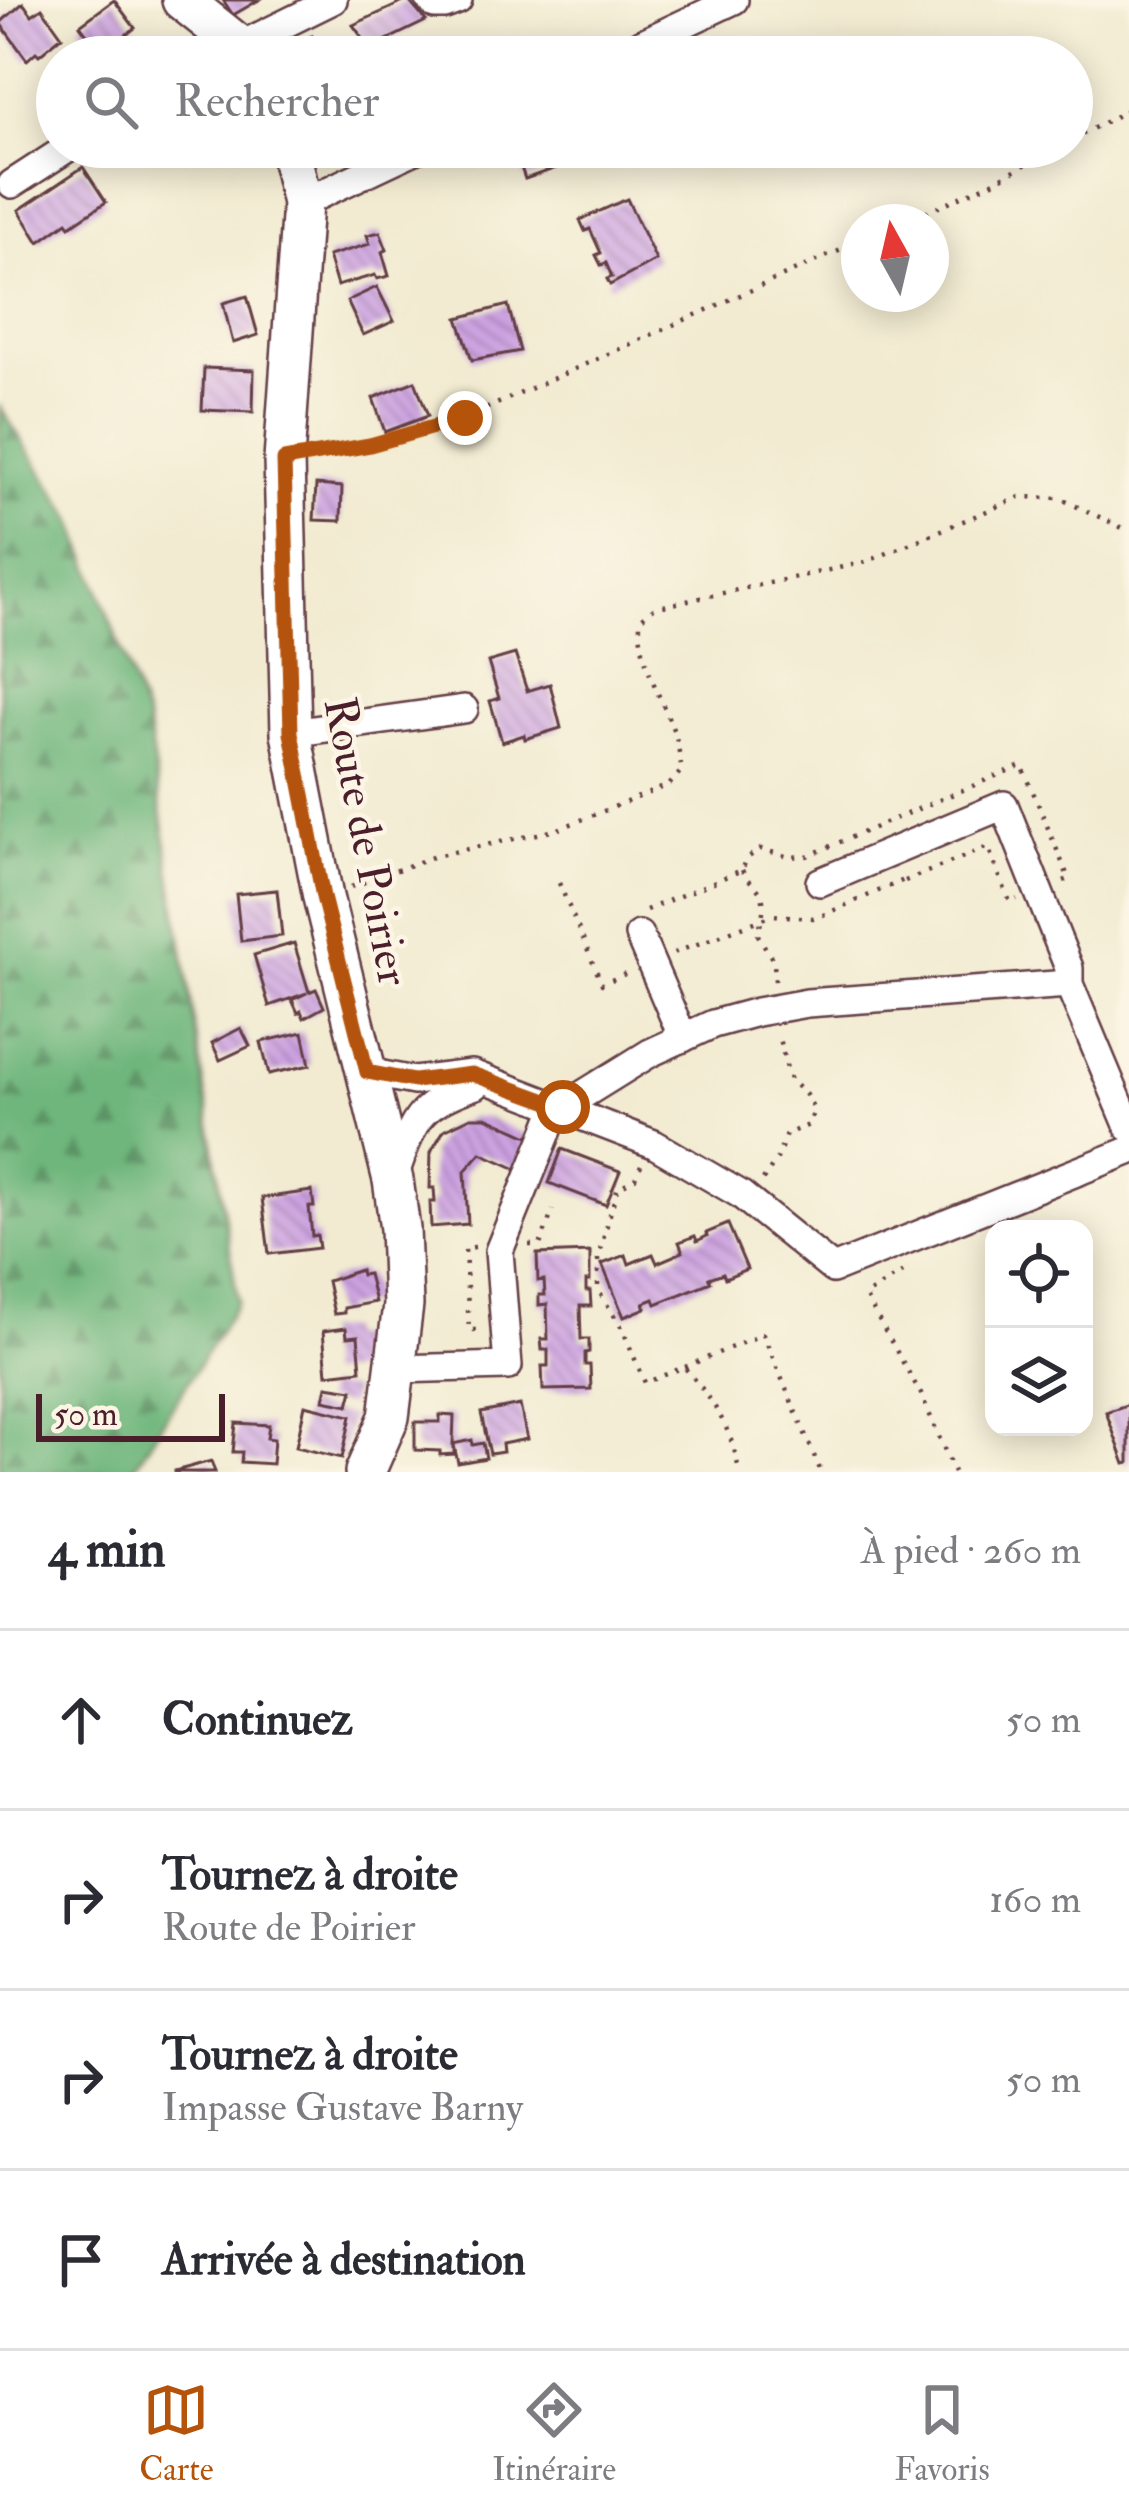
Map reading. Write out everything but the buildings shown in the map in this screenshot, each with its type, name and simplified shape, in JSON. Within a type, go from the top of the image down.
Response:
[{"type":"main road","points":[[182,0],[217,36]]},
{"type":"main road","name":"Route de Poirier","points":[[294,168],[302,203],[284,460],[291,733],[323,897],[393,1180],[400,1228],[403,1305],[389,1417],[365,1472]]},
{"type":"street","points":[[268,36],[333,0]]},
{"type":"street","points":[[430,0],[446,5],[458,0]]},
{"type":"street","points":[[658,36],[734,0]]},
{"type":"street","points":[[12,184],[37,168]]},
{"type":"street","points":[[302,203],[377,168]]},
{"type":"street","points":[[291,733],[464,709]]},
{"type":"street","points":[[820,882],[1004,805],[1070,968],[1069,984],[1129,1127]]},
{"type":"street","points":[[639,935],[682,1038]]},
{"type":"street","points":[[395,1369],[508,1366],[499,1251],[552,1120],[563,1107],[650,1053],[719,1022],[807,1003],[1069,984]]},
{"type":"street","points":[[367,1072],[414,1081],[472,1074],[654,1144],[740,1194],[833,1269],[1129,1151]]},
{"type":"street","points":[[393,1180],[412,1126],[426,1107],[476,1085],[504,1087]]},
{"type":"path","points":[[1093,129],[1129,109]]},
{"type":"path","points":[[944,204],[1019,168]]},
{"type":"path","points":[[284,460],[370,445],[465,418],[841,250]]},
{"type":"path","points":[[323,897],[435,856],[556,830],[670,785],[682,770],[677,741],[653,685],[640,634],[640,619],[653,608],[866,562],[1020,497],[1059,498],[1129,531]]},
{"type":"path","points":[[880,825],[905,881]]},
{"type":"path","points":[[560,883],[602,984],[762,918],[787,914],[813,918],[988,847],[1010,902]]},
{"type":"path","points":[[907,1240],[917,1263],[865,1296],[921,1394],[954,1472]]},
{"type":"path","points":[[684,1367],[763,1334],[821,1472]]},
{"type":"green space","points":[[0,407],[73,519],[147,721],[238,1302],[136,1465],[124,1472],[0,1472]]},
{"type":"route","points":[[465,418],[370,445],[284,460],[291,733],[323,897],[367,1072],[414,1081],[472,1074],[563,1107]]}]
